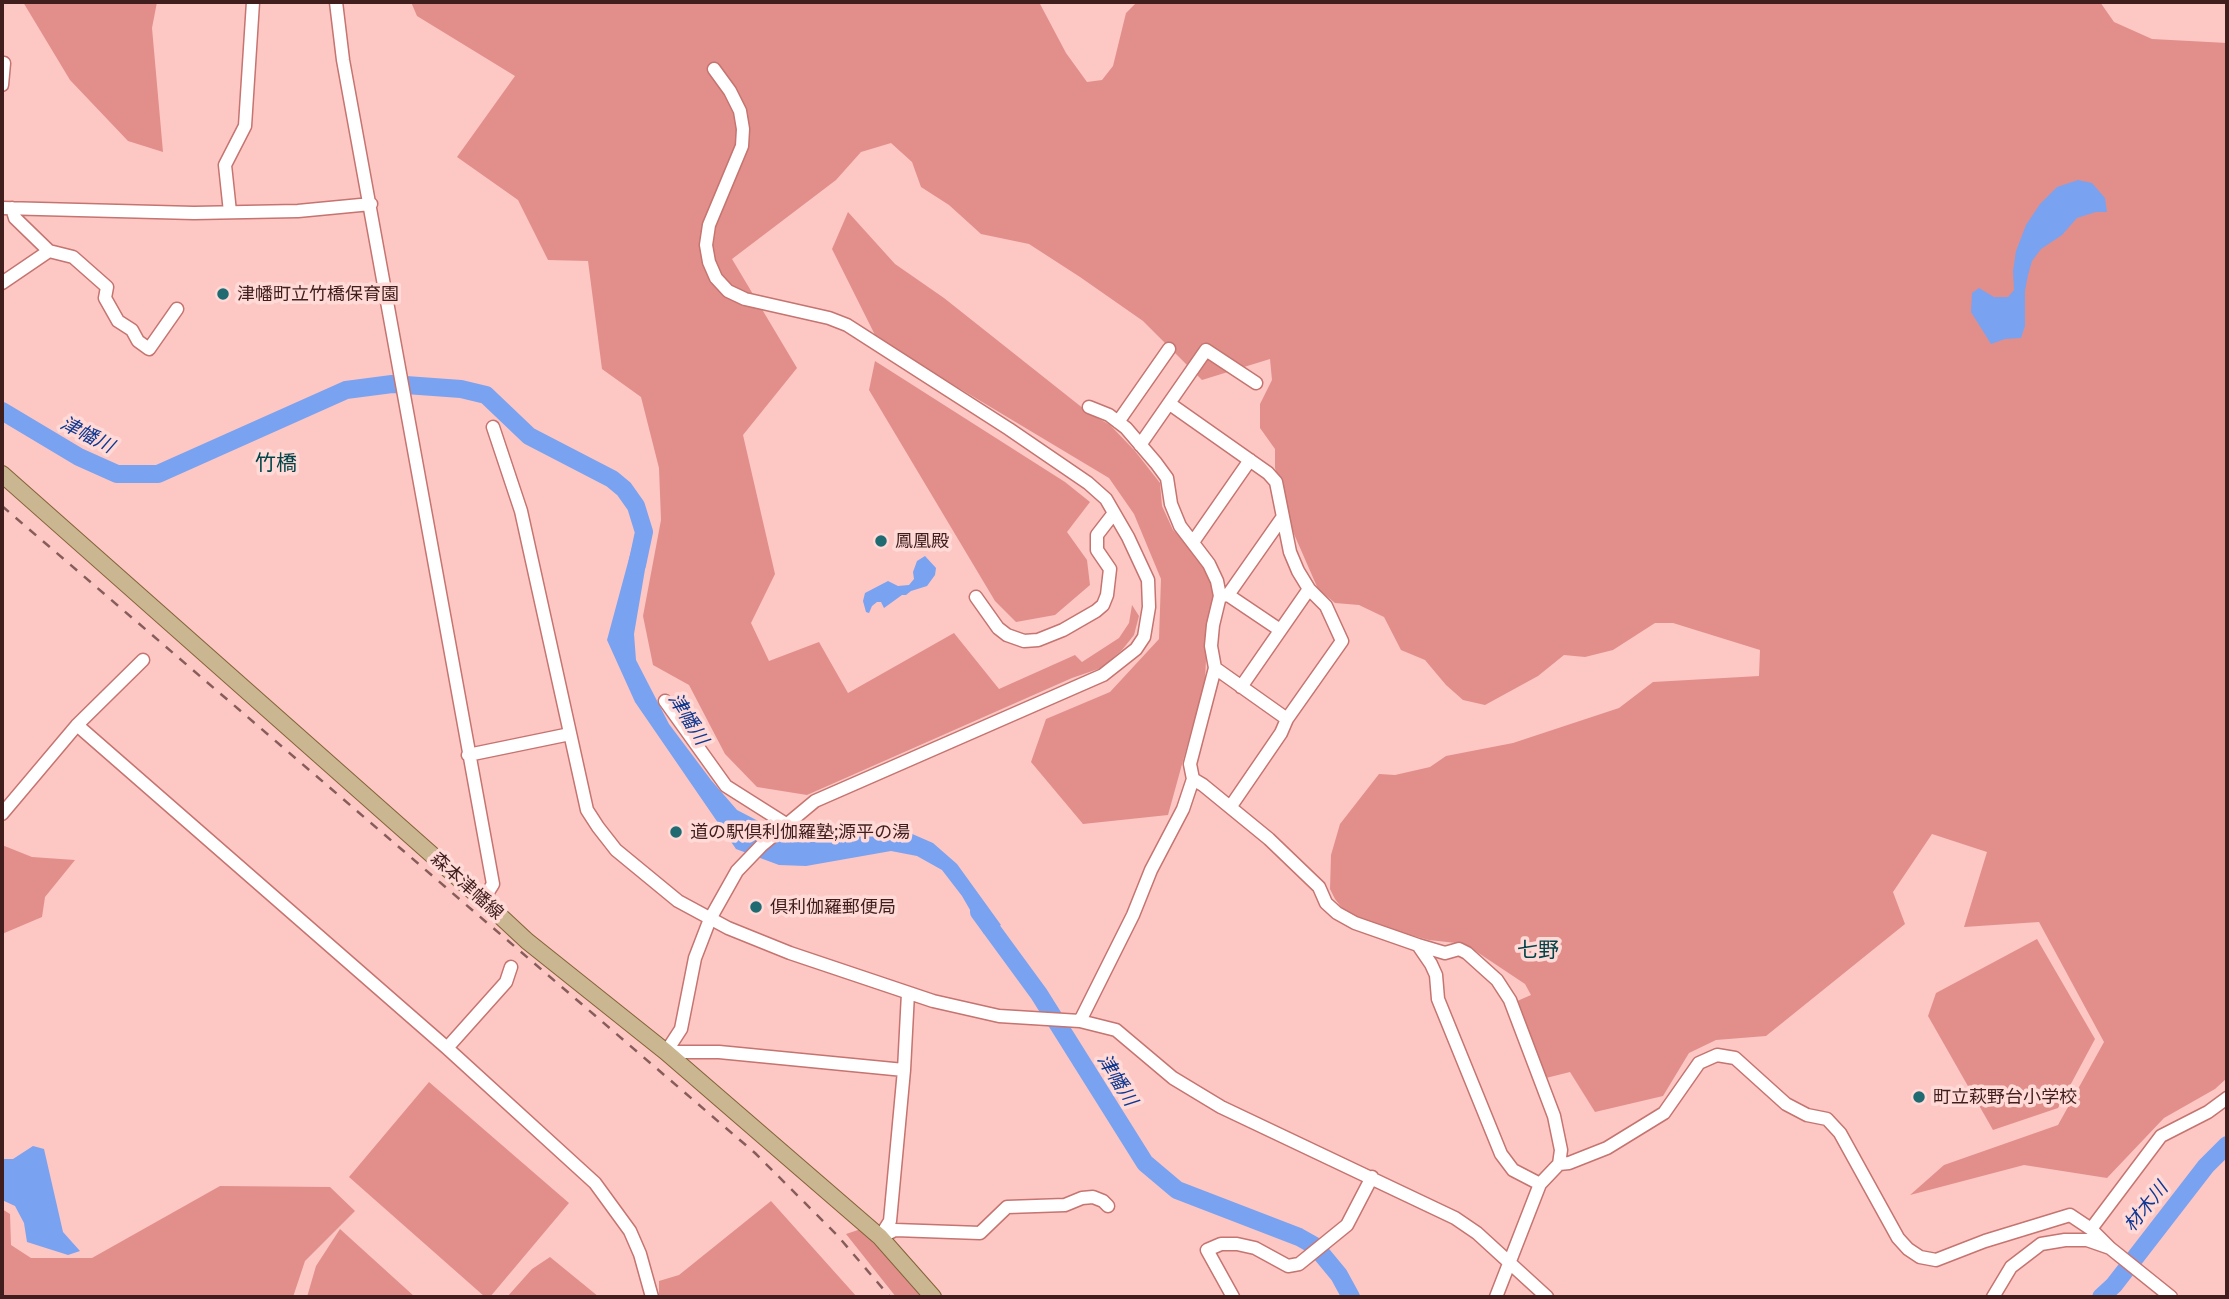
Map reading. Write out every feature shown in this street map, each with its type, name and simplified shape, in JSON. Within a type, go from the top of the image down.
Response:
[{"type":"main road","name":"森本津幡線","points":[[2,474],[527,941],[666,1052],[880,1237],[933,1297]]},
{"type":"street","points":[[230,212],[225,165],[245,126],[253,2]]},
{"type":"street","points":[[336,2],[343,60],[493,884],[483,900]]},
{"type":"street","points":[[2,85],[4,62]]},
{"type":"street","points":[[666,1052],[681,1029],[695,958],[710,919],[737,871],[761,846],[815,801],[1103,675],[1136,649],[1144,637],[1149,607],[1148,580],[1106,499],[1088,483],[867,336],[829,318],[746,299],[728,291],[716,278],[706,245],[709,225],[742,146],[743,129],[740,111],[714,69]]},
{"type":"street","points":[[7,208],[230,212],[298,211],[371,204]]},
{"type":"street","points":[[7,208],[49,251],[73,257],[107,287],[105,298],[118,321],[132,330],[138,341],[149,349],[177,309]]},
{"type":"street","points":[[2,283],[49,251]]},
{"type":"street","points":[[1118,422],[1169,349]]},
{"type":"street","points":[[1140,445],[1206,351],[1256,383]]},
{"type":"street","points":[[1170,404],[1268,472],[1276,482],[1290,552],[1309,589],[1326,606],[1342,641],[1231,806]]},
{"type":"street","points":[[1089,407],[1118,422],[1167,478],[1180,526],[1209,564],[1224,595],[1280,630]]},
{"type":"street","points":[[493,427],[521,511],[587,810],[616,850],[678,901],[710,919],[790,953],[933,1001],[999,1016],[1080,1021],[1116,1030],[1172,1078],[1221,1107],[1455,1218],[1477,1233],[1547,1297]]},
{"type":"street","points":[[1193,542],[1250,460]]},
{"type":"street","points":[[976,597],[998,628],[1007,635],[1024,641],[1038,640],[1050,635],[1096,611],[1103,605],[1107,595],[1110,569],[1097,550],[1097,535],[1114,513]]},
{"type":"street","points":[[1080,1021],[1133,915],[1151,870],[1183,809],[1193,779],[1189,764],[1215,668],[1211,646],[1213,625],[1224,595],[1282,519]]},
{"type":"street","points":[[1241,687],[1309,589]]},
{"type":"street","points":[[2,814],[77,724],[143,660]]},
{"type":"street","points":[[1215,668],[1287,719]]},
{"type":"street","points":[[665,701],[726,786],[786,824]]},
{"type":"street","points":[[77,724],[447,1048],[596,1183],[630,1231],[640,1254],[652,1297]]},
{"type":"street","points":[[468,755],[570,734]]},
{"type":"street","points":[[1193,779],[1231,806],[1319,887],[1326,903],[1337,914],[1355,923],[1444,953],[1459,949],[1468,953],[1497,980],[1510,1000],[1554,1116],[1561,1150],[1559,1164]]},
{"type":"street","points":[[1418,945],[1432,964],[1438,999],[1501,1154],[1513,1170],[1540,1184]]},
{"type":"street","points":[[447,1048],[506,982],[512,967]]},
{"type":"street","points":[[880,1237],[890,1221],[908,993]]},
{"type":"street","points":[[666,1052],[719,1052],[904,1070]]},
{"type":"street","points":[[1496,1297],[1540,1184],[1559,1164],[1607,1148],[1664,1113],[1699,1063],[1717,1055],[1735,1058],[1786,1104],[1807,1115],[1827,1119],[1840,1133],[1898,1238],[1920,1257],[1936,1259],[2070,1215],[2091,1229],[2110,1248],[2171,1297]]},
{"type":"street","points":[[2091,1229],[2161,1136],[2208,1112],[2227,1098]]},
{"type":"street","points":[[1230,1296],[1207,1250],[1221,1244],[1237,1244],[1255,1248],[1287,1266],[1299,1264],[1352,1219],[1372,1177]]},
{"type":"street","points":[[880,1237],[895,1230],[980,1233],[1007,1207],[1065,1205],[1093,1197],[1108,1206]]},
{"type":"street","points":[[1993,1297],[2011,1267],[2041,1244],[2087,1240],[2110,1248]]},
{"type":"shaded area","points":[[23,2],[157,2],[152,28],[163,152],[128,141],[70,80]]},
{"type":"shaded area","points":[[411,2],[1039,2],[1066,53],[1087,82],[1102,80],[1113,66],[1126,13],[1137,2],[2100,2],[2114,22],[2152,39],[2227,43],[2227,1078],[2215,1089],[2164,1118],[2107,1178],[2024,1165],[1910,1195],[1944,1165],[2058,1125],[2104,1042],[2039,922],[1964,927],[1987,852],[1932,834],[1893,892],[1905,924],[1766,1036],[1716,1040],[1689,1053],[1663,1096],[1595,1112],[1570,1072],[1546,1078],[1515,1002],[1531,995],[1525,984],[1465,944],[1429,940],[1391,930],[1346,913],[1330,889],[1331,855],[1340,824],[1379,774],[1395,775],[1430,767],[1446,756],[1513,743],[1619,708],[1653,682],[1759,676],[1760,650],[1673,623],[1655,623],[1613,650],[1585,657],[1564,655],[1538,676],[1485,705],[1463,700],[1425,660],[1401,650],[1384,617],[1359,605],[1335,603],[1318,589],[1294,534],[1275,468],[1275,449],[1260,428],[1260,404],[1272,380],[1270,359],[1202,380],[1143,321],[1080,277],[1029,244],[981,234],[949,205],[921,187],[912,162],[891,143],[861,152],[836,180],[732,259],[797,368],[743,435],[775,574],[751,623],[769,661],[819,642],[848,693],[954,633],[999,689],[1075,655],[1082,662],[1119,638],[1129,623],[1132,605],[1139,616],[1134,635],[1122,650],[1101,668],[1072,678],[807,795],[757,787],[725,754],[689,685],[653,665],[643,616],[661,520],[659,468],[641,397],[602,369],[588,261],[548,260],[518,200],[457,157],[515,76],[417,16]]},
{"type":"shaded area","points":[[848,212],[895,264],[944,298],[1089,413],[1110,425],[1160,483],[1162,506],[1173,530],[1190,545],[1215,590],[1207,638],[1205,681],[1168,815],[1083,824],[1031,762],[1046,719],[1110,692],[1159,639],[1161,579],[1134,514],[1109,478],[877,339],[832,249]]},
{"type":"shaded area","points":[[875,361],[1065,482],[1090,502],[1067,532],[1087,560],[1090,585],[1055,615],[1016,622],[995,601],[869,390]]},
{"type":"shaded area","points":[[2,845],[32,857],[75,860],[45,897],[42,917],[2,934]]},
{"type":"shaded area","points":[[2037,939],[2095,1039],[2058,1108],[1993,1130],[1928,1016],[1936,993]]},
{"type":"shaded area","points":[[429,1082],[569,1203],[490,1297],[485,1297],[349,1177]]},
{"type":"shaded area","points":[[220,1186],[330,1187],[355,1211],[305,1261],[293,1297],[2,1297],[2,1209],[10,1214],[11,1245],[31,1258],[92,1258]]},
{"type":"shaded area","points":[[771,1201],[857,1297],[659,1297],[659,1281],[679,1275]]},
{"type":"shaded area","points":[[340,1229],[415,1297],[307,1297],[316,1266]]},
{"type":"shaded area","points":[[861,1229],[922,1297],[896,1297],[846,1234]]},
{"type":"shaded area","points":[[550,1257],[599,1297],[507,1297],[532,1269]]},
{"type":"water","points":[[2078,180],[2092,183],[2105,198],[2107,212],[2096,212],[2077,218],[2062,235],[2041,249],[2032,261],[2028,275],[2025,326],[2021,338],[2005,339],[1991,344],[1971,312],[1972,293],[1979,288],[1994,297],[2008,297],[2014,290],[2016,251],[2026,225],[2040,204],[2057,187]]},
{"type":"water","points":[[634,540],[649,546],[634,634],[636,660],[669,724],[737,810],[789,837],[910,833],[933,843],[957,864],[1001,925],[984,934],[962,896],[942,870],[917,856],[891,851],[806,866],[779,865],[736,849],[635,702],[607,640]]},
{"type":"water","points":[[925,556],[936,568],[935,575],[927,586],[902,595],[884,608],[881,602],[877,602],[869,613],[866,612],[863,601],[865,593],[888,581],[898,586],[909,585],[914,579],[913,572],[917,561]]},
{"type":"water","points":[[33,1146],[44,1149],[63,1232],[80,1251],[68,1255],[27,1242],[24,1223],[15,1206],[2,1200],[2,1159],[13,1159]]},
{"type":"waterway","name":"津幡川","points":[[2,411],[79,457],[117,474],[158,474],[346,390],[392,384],[461,389],[486,395],[529,436],[612,479],[624,489],[636,506],[644,532],[637,565]]},
{"type":"waterway","name":"津幡川","points":[[979,912],[1039,994],[1145,1163],[1177,1190],[1299,1237],[1315,1246],[1339,1275],[1351,1297]]},
{"type":"waterway","name":"材木川","points":[[2101,1297],[2114,1285],[2206,1166],[2227,1145]]},
{"type":"railway","points":[[2,506],[755,1153],[837,1235],[890,1297]]},
{"type":"place","name":"津幡町立竹橋保育園","points":[[223,294]]},
{"type":"place","name":"鳳凰殿","points":[[881,541]]},
{"type":"place","name":"道の駅倶利伽羅塾;源平の湯","points":[[676,832]]},
{"type":"place","name":"倶利伽羅郵便局","points":[[756,907]]},
{"type":"place","name":"町立萩野台小学校","points":[[1919,1097]]},
{"type":"district","name":"竹橋","points":[[276,464]]},
{"type":"district","name":"七野","points":[[1538,951]]}]
